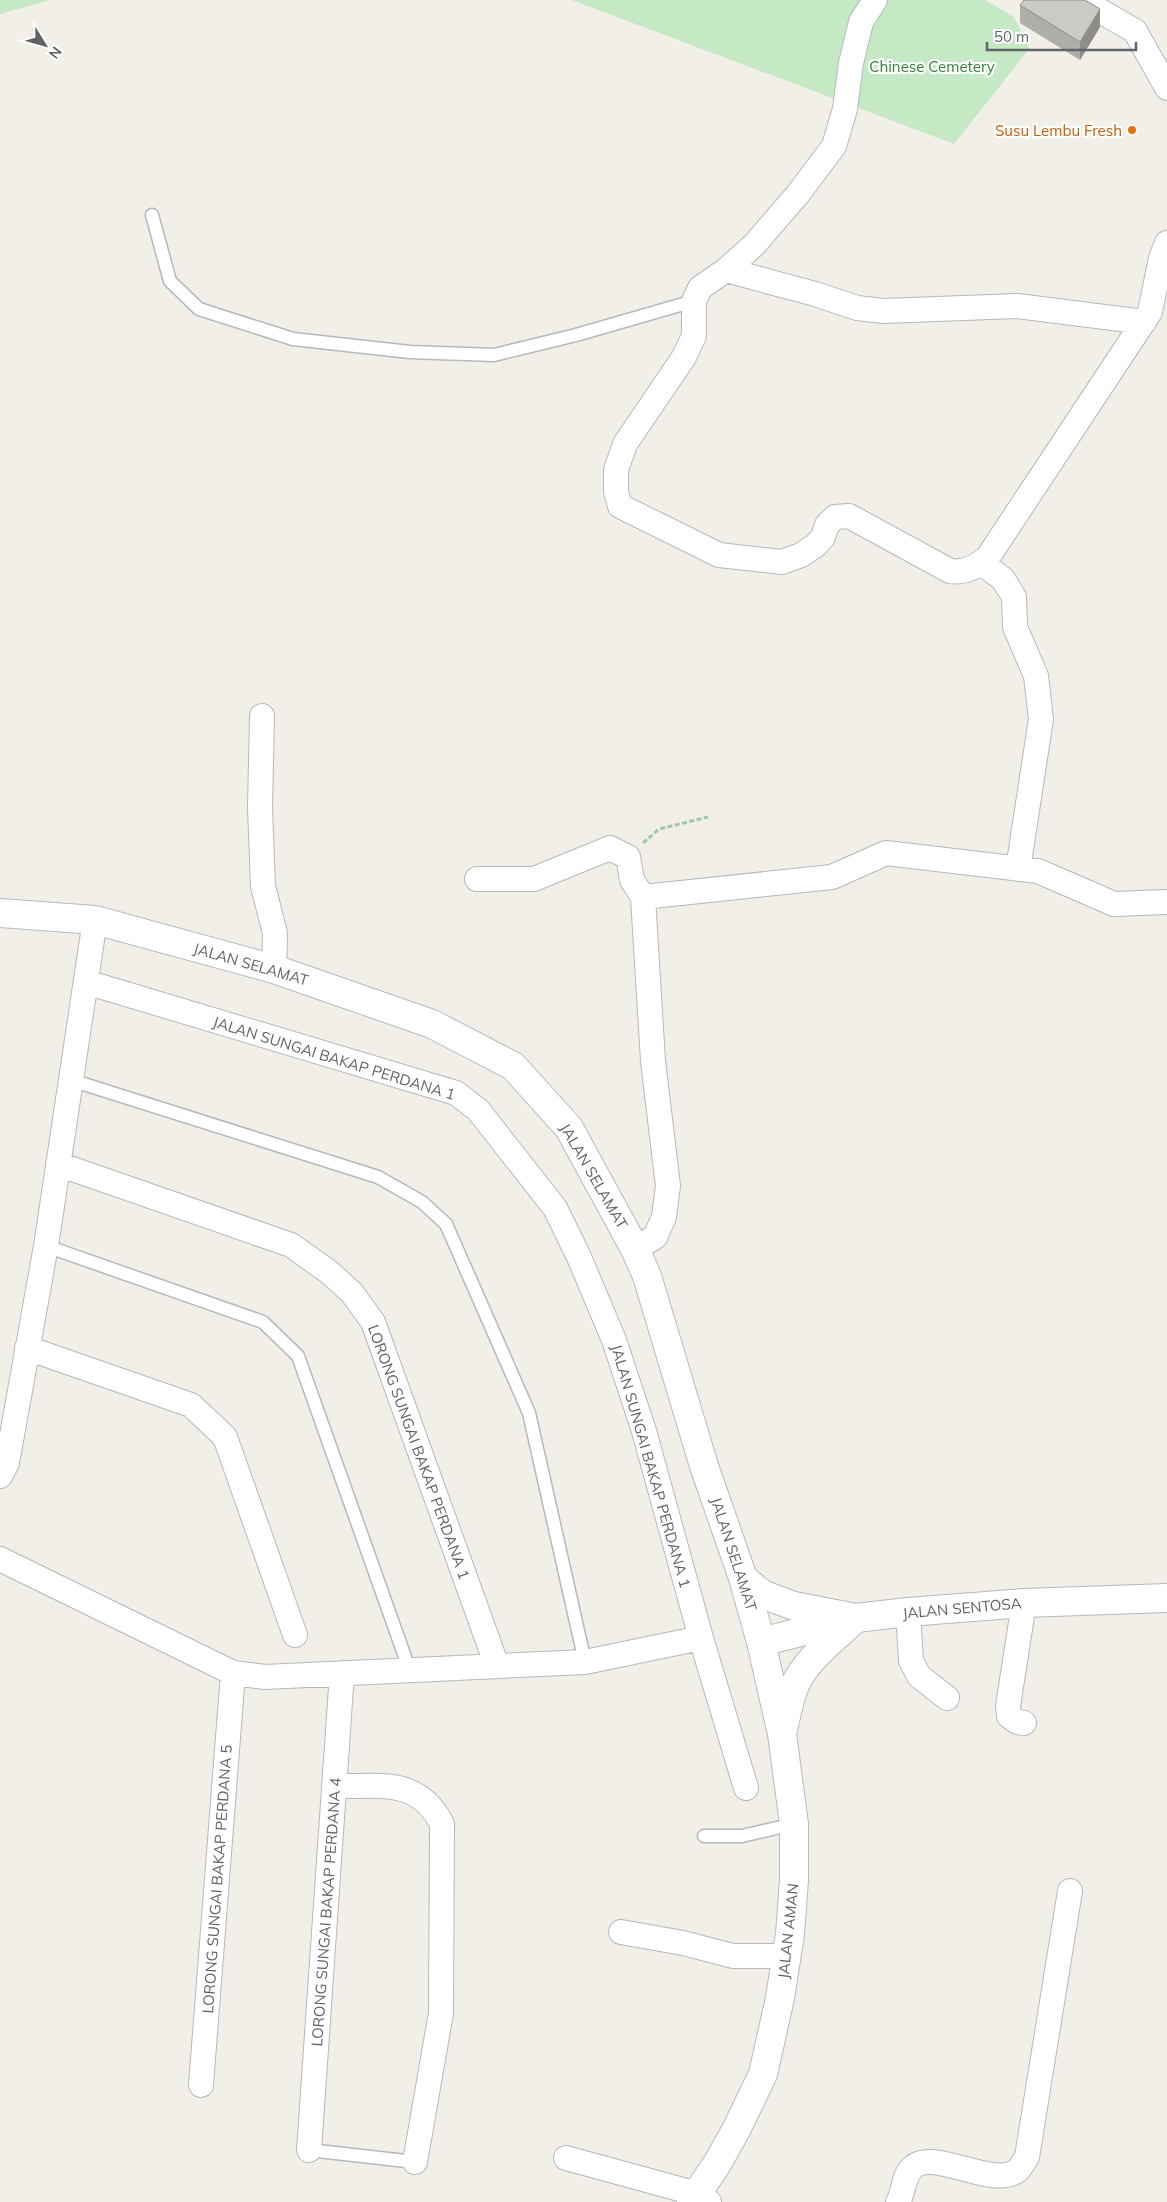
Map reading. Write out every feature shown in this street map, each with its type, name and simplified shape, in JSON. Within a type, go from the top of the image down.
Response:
[{"type":"main road","name":"JALAN SELAMAT","points":[[0,913],[95,920],[274,969],[432,1024],[513,1066],[569,1128],[635,1249],[647,1276],[704,1466],[743,1578],[760,1642]]},
{"type":"main road","points":[[743,1578],[762,1594],[794,1606],[856,1618]]},
{"type":"main road","name":"JALAN SENTOSA","points":[[760,1642],[856,1618],[908,1612],[1024,1602],[1167,1598]]},
{"type":"main road","points":[[782,1734],[789,1704],[798,1679],[816,1654],[856,1618]]},
{"type":"main road","name":"JALAN AMAN","points":[[698,2200],[736,2130],[762,2074],[787,1956],[794,1880],[794,1824],[782,1734],[760,1642]]},
{"type":"street","points":[[875,0],[861,22],[851,63],[845,109],[834,146],[798,194],[754,245],[726,270],[700,288],[694,301],[694,336],[684,357],[625,444],[616,470],[616,492],[620,506],[719,555],[782,562],[801,555],[816,545],[823,537],[827,525],[835,517],[849,516],[950,571],[959,572],[982,563],[988,557],[1150,312],[1160,258],[1167,243]]},
{"type":"street","points":[[1080,0],[1135,31],[1167,88]]},
{"type":"street","points":[[726,270],[815,294],[857,308],[884,312],[1017,306],[1144,322]]},
{"type":"street","points":[[982,563],[1003,580],[1014,597],[1015,627],[1036,676],[1041,719],[1018,869]]},
{"type":"street","points":[[262,716],[260,807],[263,886],[275,934],[274,969]]},
{"type":"street","points":[[477,879],[534,880],[610,848],[628,858],[632,880],[643,897],[653,1062],[668,1186],[664,1218],[655,1237],[635,1249]]},
{"type":"street","points":[[643,897],[832,877],[886,853],[1038,871],[1114,904],[1167,902]]},
{"type":"street","points":[[0,1476],[7,1463],[46,1246],[95,920]]},
{"type":"street","name":"JALAN SUNGAI BAKAP PERDANA 1","points":[[86,982],[456,1093],[478,1110],[555,1208],[579,1257],[614,1340],[644,1431],[701,1638],[746,1788]]},
{"type":"street","name":"LORONG SUNGAI BAKAP PERDANA 1","points":[[58,1164],[291,1245],[329,1272],[352,1293],[373,1322],[497,1666]]},
{"type":"street","points":[[28,1348],[191,1405],[225,1437],[295,1636]]},
{"type":"street","points":[[0,1559],[233,1672],[265,1677],[584,1662],[701,1638]]},
{"type":"street","points":[[1024,1602],[1008,1706],[1009,1716],[1017,1722],[1024,1723]]},
{"type":"street","points":[[908,1612],[911,1661],[919,1676],[947,1698]]},
{"type":"street","name":"LORONG SUNGAI BAKAP PERDANA 5","points":[[201,2085],[233,1672]]},
{"type":"street","name":"LORONG SUNGAI BAKAP PERDANA 4","points":[[309,2150],[342,1674]]},
{"type":"street","points":[[335,1786],[408,1789],[420,1796],[430,1806],[442,1824],[441,2013],[415,2162]]},
{"type":"street","points":[[898,2202],[903,2194],[906,2175],[914,2166],[928,2161],[1002,2177],[1018,2170],[1027,2157],[1070,1891]]},
{"type":"street","points":[[621,1932],[683,1943],[733,1956],[787,1956]]},
{"type":"street","points":[[566,2158],[683,2190],[698,2200]]},
{"type":"lane","points":[[152,215],[170,281],[199,309],[293,339],[410,352],[494,355],[576,335],[694,301]]},
{"type":"lane","points":[[71,1080],[378,1177],[422,1202],[446,1224],[529,1413],[584,1662]]},
{"type":"lane","points":[[46,1246],[263,1322],[298,1356],[410,1671]]},
{"type":"lane","points":[[704,1836],[742,1836],[794,1824]]},
{"type":"lane","points":[[309,2150],[415,2162]]},
{"type":"path","points":[[628,858],[659,829],[708,817]]},
{"type":"green space","points":[[0,0],[50,0],[0,14]]},
{"type":"green space","name":"Chinese Cemetery","points":[[572,0],[985,0],[1014,17],[1029,49],[954,144]]},
{"type":"building","points":[[1024,0],[1085,0],[1100,9],[1080,42],[1020,5]]},
{"type":"place","name":"Susu Lembu Fresh","points":[[1132,130]]}]
